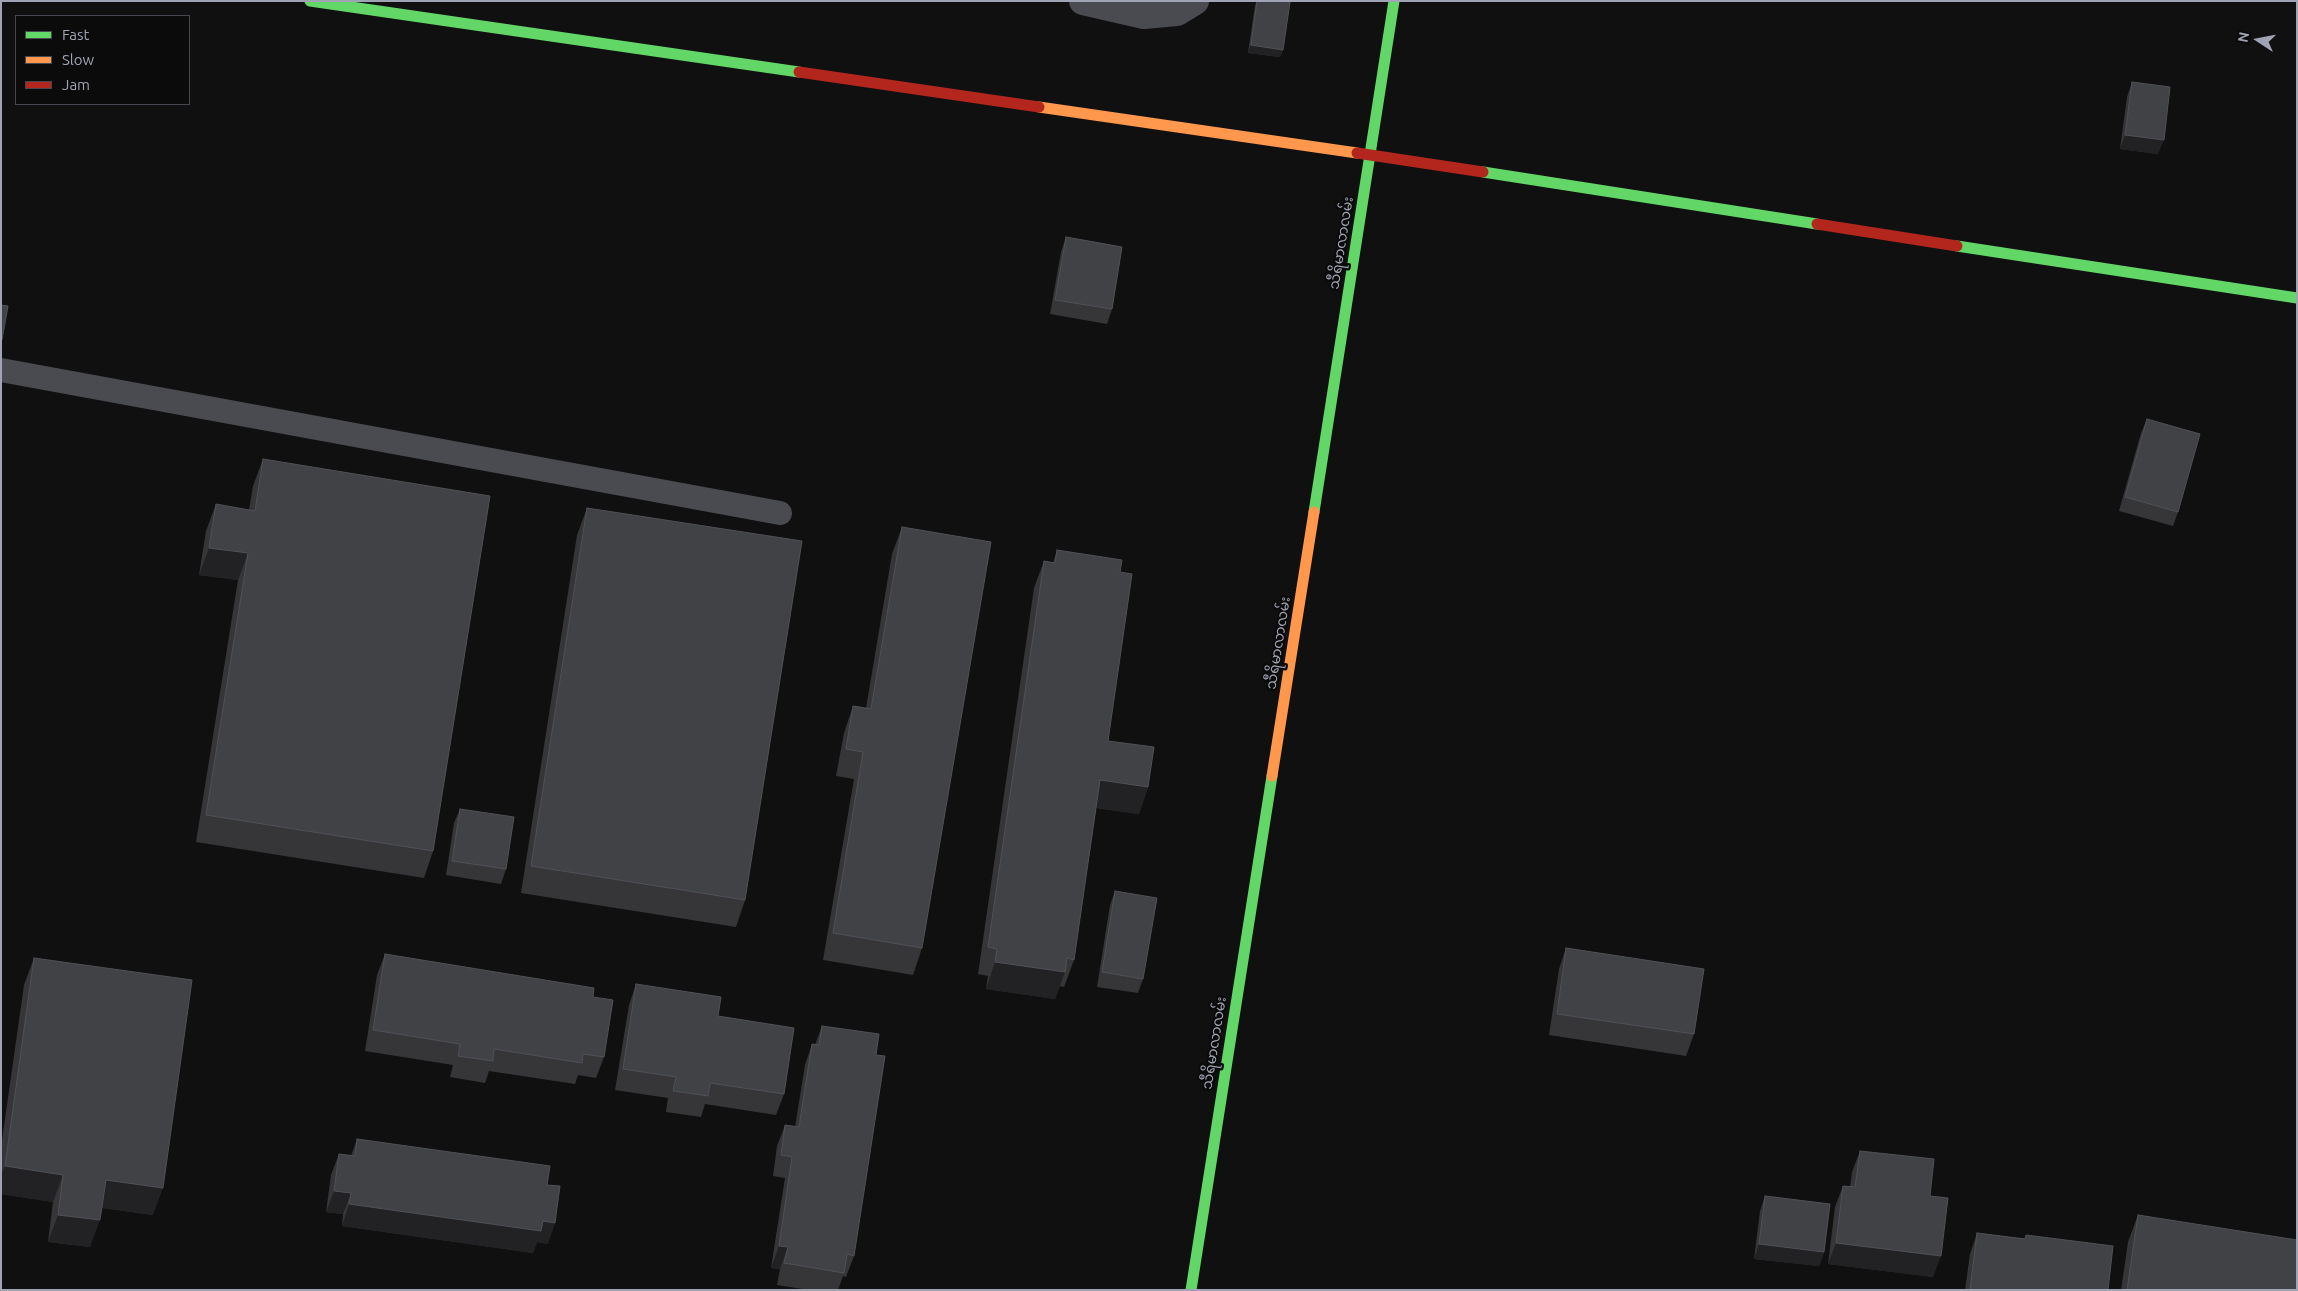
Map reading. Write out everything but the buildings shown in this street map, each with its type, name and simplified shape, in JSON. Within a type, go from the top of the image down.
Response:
[{"type":"street","points":[[310,1],[1371,155],[2297,298]]},
{"type":"street","points":[[1083,1],[1144,15],[1177,12],[1195,1]]},
{"type":"street","name":"သီရိမာလာလမ်း","points":[[1190,1290],[1394,1]]},
{"type":"lane","points":[[1,370],[780,513]]},
{"type":"traffic: fast","points":[[310,1],[799,72]]},
{"type":"traffic: fast","points":[[1314,512],[1394,1]]},
{"type":"traffic: fast","points":[[1483,172],[1817,224]]},
{"type":"traffic: fast","points":[[1957,246],[2297,298]]},
{"type":"traffic: fast","points":[[1191,1290],[1272,776]]},
{"type":"traffic: slow","points":[[1039,107],[1357,153]]},
{"type":"traffic: slow","points":[[1272,776],[1314,512]]},
{"type":"traffic: jam","points":[[799,72],[1039,107]]},
{"type":"traffic: jam","points":[[1357,153],[1483,172]]},
{"type":"traffic: jam","points":[[1817,224],[1957,246]]}]
